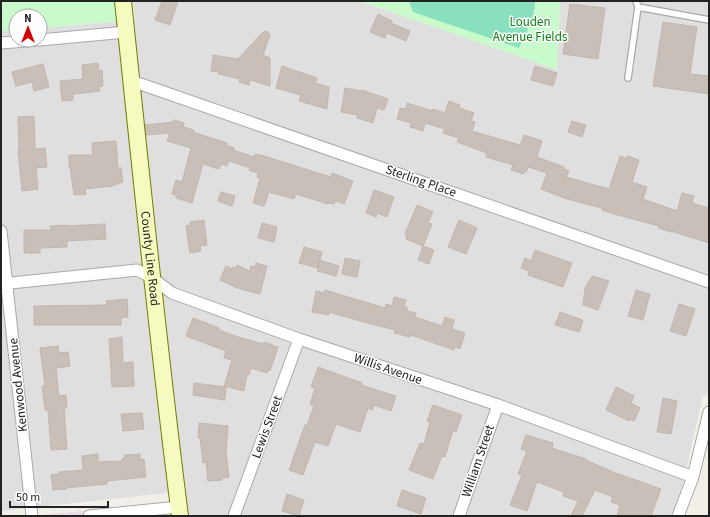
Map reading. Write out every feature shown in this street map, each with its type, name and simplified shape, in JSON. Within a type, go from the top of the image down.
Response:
[{"type":"main road","name":"County Line Road","points":[[123,1],[151,276],[180,512]]},
{"type":"street","points":[[48,39],[126,32]]},
{"type":"street","name":"Sterling Place","points":[[132,81],[709,282]]},
{"type":"street","name":"Kenwood Avenue","points":[[1,231],[4,283],[32,516]]},
{"type":"street","name":"Willis Avenue","points":[[4,283],[137,270],[151,276],[172,293],[299,339],[498,405],[693,477]]},
{"type":"street","name":"Lewis Street","points":[[234,516],[299,339]]},
{"type":"street","name":"William Street","points":[[459,516],[498,405]]},
{"type":"street","points":[[678,516],[693,477],[709,412]]},
{"type":"street","points":[[89,516],[180,512]]},
{"type":"lane","points":[[628,78],[638,8],[636,1]]},
{"type":"lane","points":[[638,8],[709,20]]},
{"type":"shaded area","points":[[133,1],[360,1],[557,69],[560,1],[709,1],[709,396],[703,395],[683,484],[671,516],[188,516],[185,491],[1,511],[1,31],[8,31],[8,48],[48,48],[48,27],[135,20]]},
{"type":"shaded area","points":[[101,509],[101,516],[32,516]]},
{"type":"green space","points":[[1,1],[115,1],[117,21],[48,27],[48,8],[8,8],[8,31],[1,31]]},
{"type":"green space","name":"Louden Avenue Fields","points":[[360,1],[560,1],[557,70]]},
{"type":"green space","points":[[409,1],[535,1],[535,7],[532,19],[519,48],[413,12]]},
{"type":"building","points":[[162,1],[178,1],[170,25],[155,20]]},
{"type":"building","points":[[570,4],[605,8],[598,59],[563,54]]},
{"type":"building","points":[[378,14],[392,21],[391,23],[410,31],[406,41],[387,33],[385,38],[370,32]]},
{"type":"building","points":[[663,22],[697,27],[690,74],[709,76],[709,94],[653,86]]},
{"type":"building","points":[[264,31],[268,32],[270,35],[263,55],[270,58],[270,86],[250,80],[249,85],[239,82],[240,79],[211,71],[213,55],[238,59]]},
{"type":"building","points":[[98,63],[99,71],[102,70],[103,86],[99,87],[100,91],[73,94],[73,100],[62,101],[60,81],[83,79],[82,65]]},
{"type":"building","points":[[43,64],[49,87],[34,91],[32,82],[16,86],[12,72]]},
{"type":"building","points":[[282,66],[317,78],[315,83],[329,87],[327,109],[299,101],[301,95],[276,88]]},
{"type":"building","points":[[535,66],[557,73],[553,86],[531,80]]},
{"type":"building","points":[[345,88],[362,90],[388,99],[384,110],[377,108],[373,123],[357,118],[357,115],[341,112]]},
{"type":"building","points":[[449,101],[460,105],[459,108],[474,113],[471,121],[475,122],[472,131],[520,145],[524,135],[542,141],[537,157],[564,167],[564,169],[569,171],[566,177],[609,189],[620,156],[627,159],[627,156],[639,160],[632,182],[647,187],[643,199],[677,211],[682,193],[694,196],[692,203],[709,208],[709,243],[658,228],[659,226],[614,214],[602,210],[602,208],[567,199],[541,189],[547,173],[528,167],[526,172],[523,174],[511,170],[513,165],[486,157],[487,153],[457,142],[459,138],[443,133],[445,129],[425,123],[423,131],[410,127],[411,123],[397,119],[400,108],[406,109],[407,103],[445,113]]},
{"type":"building","points":[[34,116],[35,149],[45,148],[47,167],[36,168],[38,189],[22,191],[18,151],[18,117]]},
{"type":"building","points":[[174,120],[184,123],[183,127],[194,130],[193,132],[227,143],[226,145],[234,148],[233,150],[254,157],[255,154],[264,156],[331,177],[332,173],[353,181],[344,204],[335,201],[334,204],[328,204],[296,194],[294,199],[269,192],[264,206],[253,203],[260,178],[257,177],[258,173],[249,170],[250,168],[229,161],[227,166],[221,164],[219,169],[203,164],[192,203],[176,198],[176,195],[172,194],[176,180],[182,182],[191,148],[167,141],[170,133],[146,135],[145,125],[173,122]]},
{"type":"building","points":[[572,121],[586,125],[582,137],[568,132]]},
{"type":"building","points":[[116,141],[118,168],[121,168],[123,182],[112,186],[85,189],[86,194],[74,195],[69,167],[69,155],[93,155],[92,143]]},
{"type":"building","points":[[374,190],[394,197],[387,217],[377,213],[376,217],[366,213]]},
{"type":"building","points":[[221,192],[235,196],[232,206],[218,201]]},
{"type":"building","points":[[417,205],[433,212],[428,223],[432,224],[423,246],[406,239],[407,235],[405,234]]},
{"type":"building","points":[[204,220],[207,245],[200,246],[201,251],[190,253],[186,226],[190,225],[190,222]]},
{"type":"building","points":[[459,220],[477,228],[466,254],[448,247]]},
{"type":"building","points":[[262,223],[277,227],[274,242],[258,238]]},
{"type":"building","points":[[105,224],[106,239],[67,241],[67,247],[40,248],[40,253],[24,253],[24,230],[51,230],[50,226]]},
{"type":"building","points":[[423,246],[434,250],[429,264],[418,260]]},
{"type":"building","points":[[304,247],[322,252],[318,268],[299,263]]},
{"type":"building","points":[[535,250],[572,263],[563,287],[528,275],[529,271],[521,268],[525,258],[531,261]]},
{"type":"building","points":[[345,258],[360,261],[357,277],[342,274]]},
{"type":"building","points":[[320,260],[339,266],[336,276],[317,271]]},
{"type":"building","points":[[256,263],[267,266],[260,294],[237,288],[220,280],[226,266],[232,269],[237,265],[250,271],[251,266],[255,267]]},
{"type":"building","points":[[592,276],[609,281],[598,310],[583,305],[585,288]]},
{"type":"building","points":[[325,290],[385,308],[386,304],[392,306],[394,297],[406,300],[404,307],[407,307],[407,311],[416,313],[415,317],[442,326],[445,317],[454,320],[452,329],[465,333],[460,349],[455,347],[454,350],[411,335],[410,337],[394,333],[395,330],[329,312],[329,315],[312,312],[316,291],[324,293]]},
{"type":"building","points":[[636,290],[650,294],[643,320],[628,316]]},
{"type":"building","points":[[127,299],[128,317],[121,318],[121,325],[34,325],[34,306],[107,305],[106,301]]},
{"type":"building","points":[[679,304],[695,309],[686,336],[670,331]]},
{"type":"building","points":[[560,312],[583,320],[579,332],[555,325]]},
{"type":"building","points":[[193,318],[238,337],[263,344],[264,342],[278,347],[270,371],[268,370],[267,373],[251,368],[249,375],[247,375],[244,391],[224,386],[232,360],[224,358],[226,351],[186,336]]},
{"type":"building","points":[[122,337],[123,363],[133,362],[134,386],[112,387],[109,339]]},
{"type":"building","points":[[58,346],[59,353],[68,352],[70,366],[56,368],[59,396],[66,395],[67,408],[64,408],[67,449],[51,450],[48,410],[45,410],[42,386],[45,386],[40,348]]},
{"type":"building","points":[[318,367],[362,383],[361,385],[396,396],[391,411],[374,405],[372,410],[368,408],[360,432],[336,424],[328,446],[315,442],[303,475],[289,470],[305,425],[307,425],[314,406],[310,404],[315,388],[311,387]]},
{"type":"building","points":[[194,383],[226,387],[225,400],[193,395]]},
{"type":"building","points":[[616,387],[634,396],[631,403],[640,408],[634,421],[629,419],[629,421],[606,410]]},
{"type":"building","points":[[663,398],[677,401],[671,434],[657,432]]},
{"type":"building","points":[[433,405],[462,415],[456,432],[453,430],[445,457],[442,456],[433,479],[409,470],[420,443],[424,444],[430,422],[427,421]]},
{"type":"building","points":[[142,413],[144,429],[123,431],[121,414]]},
{"type":"building","points":[[199,423],[228,426],[226,453],[229,477],[222,478],[222,480],[208,481],[206,462],[203,463],[200,438],[198,438]]},
{"type":"building","points":[[526,435],[553,443],[552,448],[586,459],[613,472],[661,489],[651,516],[617,516],[620,505],[611,502],[613,497],[595,490],[582,516],[571,516],[578,501],[563,496],[564,492],[537,482],[527,511],[510,505],[522,475],[518,474],[527,451],[521,449]]},
{"type":"building","points":[[98,454],[98,462],[122,461],[122,458],[125,458],[125,455],[140,454],[140,460],[144,459],[146,477],[107,481],[107,484],[53,490],[51,475],[59,474],[59,472],[83,470],[82,456]]},
{"type":"building","points":[[402,490],[426,498],[421,514],[397,506]]},
{"type":"building","points":[[287,494],[304,500],[299,516],[282,511]]}]
